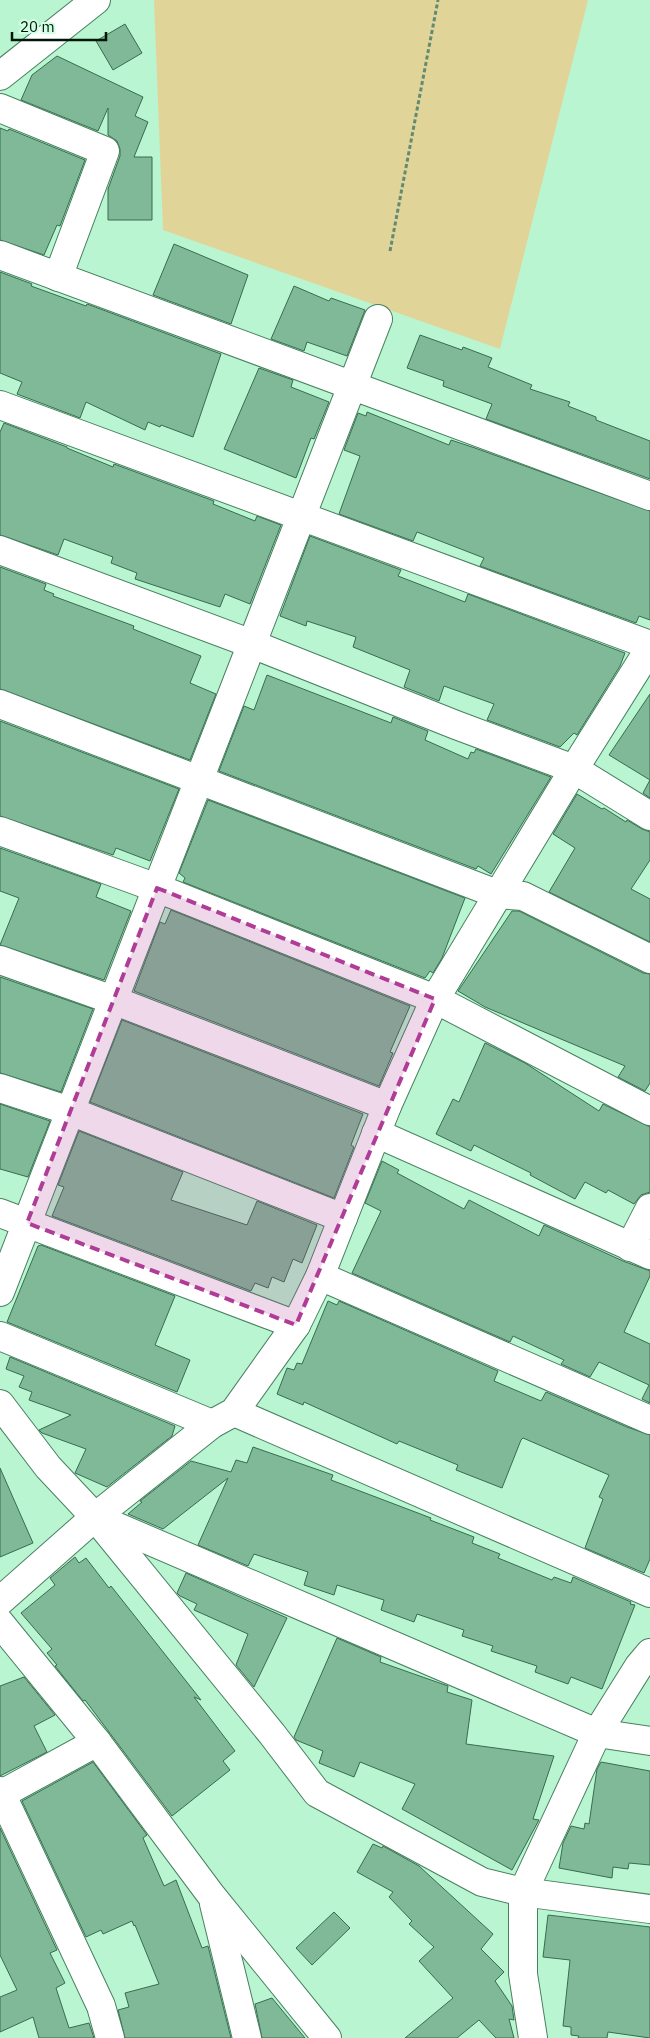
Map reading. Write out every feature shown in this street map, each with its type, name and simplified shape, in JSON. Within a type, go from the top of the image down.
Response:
[{"type":"street","points":[[0,76],[96,0]]},
{"type":"street","points":[[0,108],[105,151],[58,277]]},
{"type":"street","points":[[0,255],[650,496]]},
{"type":"street","points":[[0,1292],[378,319]]},
{"type":"street","points":[[0,404],[650,647],[497,894],[435,999],[386,1106],[320,1276],[296,1325],[223,1418],[95,1518],[0,1601]]},
{"type":"street","points":[[0,550],[252,644],[456,725],[574,769],[650,816]]},
{"type":"street","points":[[0,704],[497,894],[524,896],[650,958]]},
{"type":"street","points":[[0,830],[157,888],[435,999],[650,1111]]},
{"type":"street","points":[[0,960],[114,1000],[386,1106]]},
{"type":"street","points":[[0,1088],[70,1111],[343,1218]]},
{"type":"street","points":[[376,1133],[640,1251],[650,1208]]},
{"type":"street","points":[[0,1213],[296,1325]]},
{"type":"street","points":[[320,1276],[650,1420]]},
{"type":"street","points":[[0,1336],[223,1418],[650,1593]]},
{"type":"street","points":[[0,1404],[48,1467],[95,1518],[272,1734],[317,1793],[482,1882],[523,1892],[650,1909]]},
{"type":"street","points":[[95,1518],[597,1733],[650,1741]]},
{"type":"street","points":[[0,1623],[96,1742],[211,1895],[327,2038]]},
{"type":"street","points":[[533,2038],[523,1974],[523,1892],[597,1733],[639,1666],[650,1653]]},
{"type":"street","points":[[96,1742],[0,1794],[101,2006],[110,2038]]},
{"type":"street","points":[[211,1895],[247,2038]]},
{"type":"path","points":[[390,252],[438,0]]},
{"type":"highlighted area","points":[[157,888],[435,999],[296,1325],[27,1223]]},
{"type":"shaded area","points":[[154,0],[588,0],[500,349],[163,230]]},
{"type":"building","points":[[125,24],[142,53],[113,70],[96,41]]},
{"type":"building","points":[[57,56],[143,97],[135,116],[148,122],[134,157],[152,157],[152,220],[108,220],[108,189],[120,156],[120,149],[117,141],[108,135],[108,108],[98,131],[21,100],[32,75]]},
{"type":"building","points":[[0,128],[8,131],[9,129],[85,160],[60,226],[57,225],[44,255],[0,240]]},
{"type":"building","points":[[174,244],[248,275],[231,324],[153,295]]},
{"type":"building","points":[[0,272],[32,284],[31,286],[86,306],[87,304],[221,354],[193,437],[148,422],[145,430],[86,402],[80,418],[17,394],[22,382],[0,373]]},
{"type":"building","points":[[294,286],[329,301],[331,298],[365,310],[347,356],[307,342],[304,351],[271,339]]},
{"type":"building","points":[[420,335],[462,350],[463,347],[492,358],[488,367],[532,385],[530,389],[570,402],[568,406],[596,417],[596,420],[650,441],[650,479],[486,419],[492,404],[443,386],[444,381],[407,368]]},
{"type":"building","points":[[259,368],[293,380],[291,387],[329,402],[314,439],[311,438],[296,478],[224,449]]},
{"type":"building","points":[[367,412],[449,445],[451,440],[650,511],[650,620],[639,616],[636,623],[480,566],[484,558],[417,532],[413,541],[339,514],[360,456],[344,450],[358,413],[366,416]]},
{"type":"building","points":[[4,423],[113,467],[114,464],[214,501],[213,504],[255,521],[257,516],[281,525],[250,604],[225,594],[220,607],[135,579],[137,573],[111,563],[113,557],[64,539],[58,555],[0,535],[0,432]]},
{"type":"building","points":[[310,536],[401,570],[398,576],[465,602],[468,594],[625,653],[620,666],[577,735],[574,733],[560,747],[487,720],[494,704],[444,686],[439,701],[404,687],[410,670],[353,647],[356,637],[307,621],[306,626],[280,616]]},
{"type":"building","points":[[0,567],[46,584],[44,590],[54,594],[53,596],[134,626],[133,629],[201,656],[190,683],[216,694],[190,760],[0,689]]},
{"type":"building","points":[[267,675],[391,723],[393,717],[428,731],[425,740],[468,759],[471,752],[474,753],[476,749],[551,777],[491,874],[478,866],[476,869],[219,771],[244,706],[254,710]]},
{"type":"building","points":[[650,694],[650,780],[609,755]]},
{"type":"building","points":[[0,721],[179,789],[150,861],[116,848],[113,855],[0,816]]},
{"type":"building","points":[[650,780],[650,798],[643,793]]},
{"type":"building","points":[[577,794],[626,822],[627,820],[650,832],[650,860],[631,889],[650,899],[650,942],[549,892],[575,848],[553,834]]},
{"type":"building","points":[[208,800],[465,898],[442,958],[433,973],[430,971],[425,978],[183,882],[185,878],[179,873]]},
{"type":"building","points":[[0,848],[101,884],[96,897],[131,911],[104,980],[0,945],[19,898],[0,891]]},
{"type":"building","points":[[171,910],[410,1006],[390,1052],[393,1053],[379,1086],[134,991],[160,922],[165,924]]},
{"type":"building","points":[[512,911],[519,911],[643,973],[650,974],[650,1083],[645,1091],[618,1077],[625,1066],[485,1007],[458,991]]},
{"type":"building","points":[[0,977],[93,1009],[61,1092],[0,1073]]},
{"type":"building","points":[[122,1020],[363,1114],[351,1145],[354,1147],[334,1198],[90,1102]]},
{"type":"building","points":[[485,1043],[525,1063],[599,1111],[603,1104],[650,1127],[650,1192],[641,1195],[634,1204],[608,1190],[606,1193],[585,1182],[575,1199],[530,1175],[531,1173],[474,1145],[471,1151],[436,1134],[453,1099],[459,1102]]},
{"type":"building","points":[[0,1104],[50,1121],[28,1177],[0,1169]]},
{"type":"building","points":[[79,1131],[183,1172],[171,1200],[247,1225],[257,1201],[317,1225],[302,1263],[293,1259],[284,1282],[272,1277],[268,1288],[255,1283],[251,1291],[52,1216],[64,1187],[58,1185]]},
{"type":"building","points":[[382,1161],[399,1170],[397,1173],[464,1209],[469,1200],[539,1236],[544,1225],[623,1261],[650,1271],[650,1276],[624,1332],[650,1344],[650,1403],[642,1399],[649,1385],[599,1362],[590,1377],[561,1364],[564,1360],[513,1336],[510,1342],[352,1273],[381,1211],[365,1203]]},
{"type":"building","points":[[41,1245],[175,1296],[155,1345],[190,1360],[177,1392],[7,1322],[38,1246]]},
{"type":"building","points":[[328,1301],[337,1305],[339,1301],[498,1371],[494,1381],[541,1401],[546,1392],[650,1435],[650,1559],[644,1573],[585,1548],[603,1499],[599,1497],[609,1475],[523,1438],[502,1488],[456,1470],[458,1465],[399,1441],[397,1444],[304,1402],[303,1405],[277,1394],[287,1368],[294,1370],[297,1363],[302,1364]]},
{"type":"building","points":[[10,1357],[175,1426],[172,1436],[107,1487],[75,1473],[86,1449],[42,1433],[39,1430],[71,1415],[29,1400],[32,1392],[19,1387],[24,1376],[6,1369]]},
{"type":"building","points":[[253,1447],[333,1475],[331,1480],[431,1518],[430,1520],[474,1537],[472,1543],[500,1554],[498,1558],[552,1580],[554,1577],[571,1583],[573,1577],[631,1602],[630,1604],[635,1605],[602,1689],[571,1677],[568,1684],[535,1672],[537,1666],[491,1651],[493,1646],[462,1636],[464,1630],[417,1614],[414,1622],[381,1610],[384,1600],[337,1585],[334,1595],[304,1585],[308,1572],[254,1554],[248,1566],[198,1545],[228,1478],[163,1529],[128,1514],[142,1502],[140,1501],[191,1461],[231,1472],[236,1460],[247,1463]]},
{"type":"building","points":[[0,1468],[33,1543],[0,1557]]},
{"type":"building","points":[[75,1557],[79,1563],[86,1558],[109,1588],[111,1586],[201,1700],[194,1697],[235,1751],[223,1761],[230,1770],[172,1816],[85,1700],[83,1701],[55,1666],[57,1665],[47,1653],[52,1649],[21,1613],[55,1585],[50,1578]]},
{"type":"building","points":[[186,1573],[287,1618],[254,1687],[236,1665],[248,1634],[194,1610],[197,1604],[177,1593]]},
{"type":"building","points":[[337,1638],[381,1657],[380,1662],[448,1686],[447,1692],[472,1700],[466,1744],[554,1756],[533,1819],[539,1820],[512,1870],[402,1809],[415,1784],[360,1762],[354,1777],[319,1763],[323,1751],[296,1740],[294,1737]]},
{"type":"building","points":[[24,1677],[55,1715],[34,1726],[47,1752],[0,1776],[0,1686]]},
{"type":"building","points":[[93,1762],[147,1835],[143,1838],[164,1886],[176,1880],[202,1948],[208,1946],[231,2038],[125,2038],[118,2010],[129,2007],[125,1993],[159,1984],[135,1925],[132,1921],[103,1934],[101,1930],[86,1937],[22,1801]]},
{"type":"building","points":[[601,1762],[650,1771],[650,1865],[629,1863],[628,1869],[613,1867],[612,1878],[559,1868],[563,1843],[571,1826],[584,1829],[585,1823],[589,1824],[597,1769]]},
{"type":"building","points":[[0,1828],[57,1950],[50,1953],[65,1983],[56,1988],[69,2028],[89,2023],[94,2038],[39,2038],[33,2017],[0,2032],[0,1997],[17,1990],[0,1955]]},
{"type":"building","points":[[373,1844],[382,1848],[383,1846],[419,1866],[493,1934],[481,1949],[504,1972],[495,1981],[512,2006],[514,2020],[509,2019],[514,2038],[496,2038],[479,2020],[457,2038],[405,2038],[453,1998],[419,1961],[434,1947],[409,1924],[412,1921],[389,1897],[393,1892],[357,1872]]},
{"type":"building","points":[[334,1912],[350,1928],[312,1965],[296,1948]]},
{"type":"building","points":[[548,1915],[650,1927],[650,2038],[608,2032],[607,2038],[578,2038],[579,2036],[571,2035],[571,2027],[563,2026],[570,1960],[543,1957]]},
{"type":"building","points":[[272,1998],[305,2038],[262,2038],[255,2004]]}]
